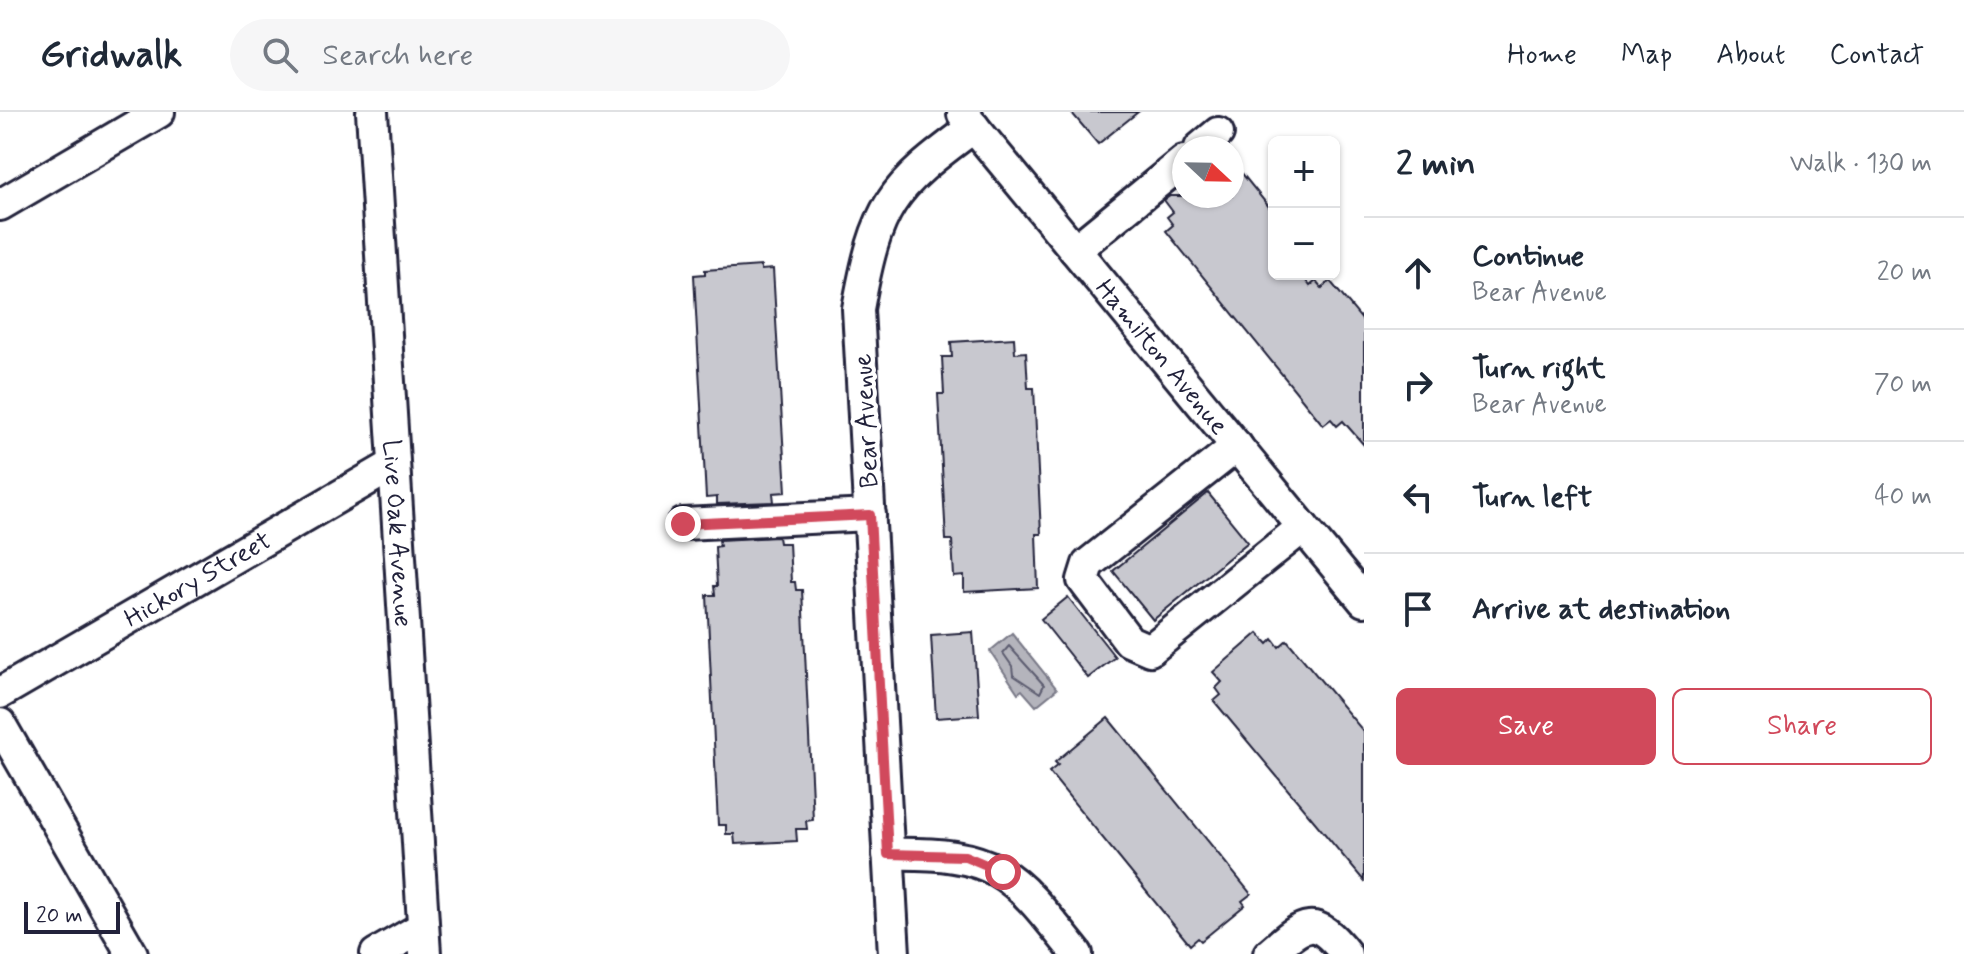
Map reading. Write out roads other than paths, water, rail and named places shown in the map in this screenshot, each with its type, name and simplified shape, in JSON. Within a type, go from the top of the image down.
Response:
[{"type":"street","points":[[0,205],[124,121],[159,112]]},
{"type":"street","name":"Live Oak Avenue","points":[[372,112],[424,941]]},
{"type":"street","name":"Hamilton Avenue","points":[[967,120],[1303,527],[1360,588]]},
{"type":"street","name":"Bear Avenue","points":[[894,954],[858,309],[867,260],[879,220],[915,170],[967,120]]},
{"type":"street","points":[[1075,250],[1172,171]]},
{"type":"street","points":[[1237,446],[1088,564],[1083,580],[1129,641],[1150,650],[1303,527]]},
{"type":"street","name":"Hickory Street","points":[[0,693],[393,465]]},
{"type":"street","points":[[683,524],[870,515]]},
{"type":"street","points":[[0,724],[132,954]]},
{"type":"street","points":[[888,854],[965,856],[1003,872],[1037,904],[1077,954]]},
{"type":"street","points":[[1269,954],[1297,929],[1313,925],[1328,931],[1346,954]]},
{"type":"street","points":[[376,954],[424,941]]},
{"type":"water","points":[[1012,633],[1057,689],[1036,706],[1022,690],[1018,693],[990,651]]}]
